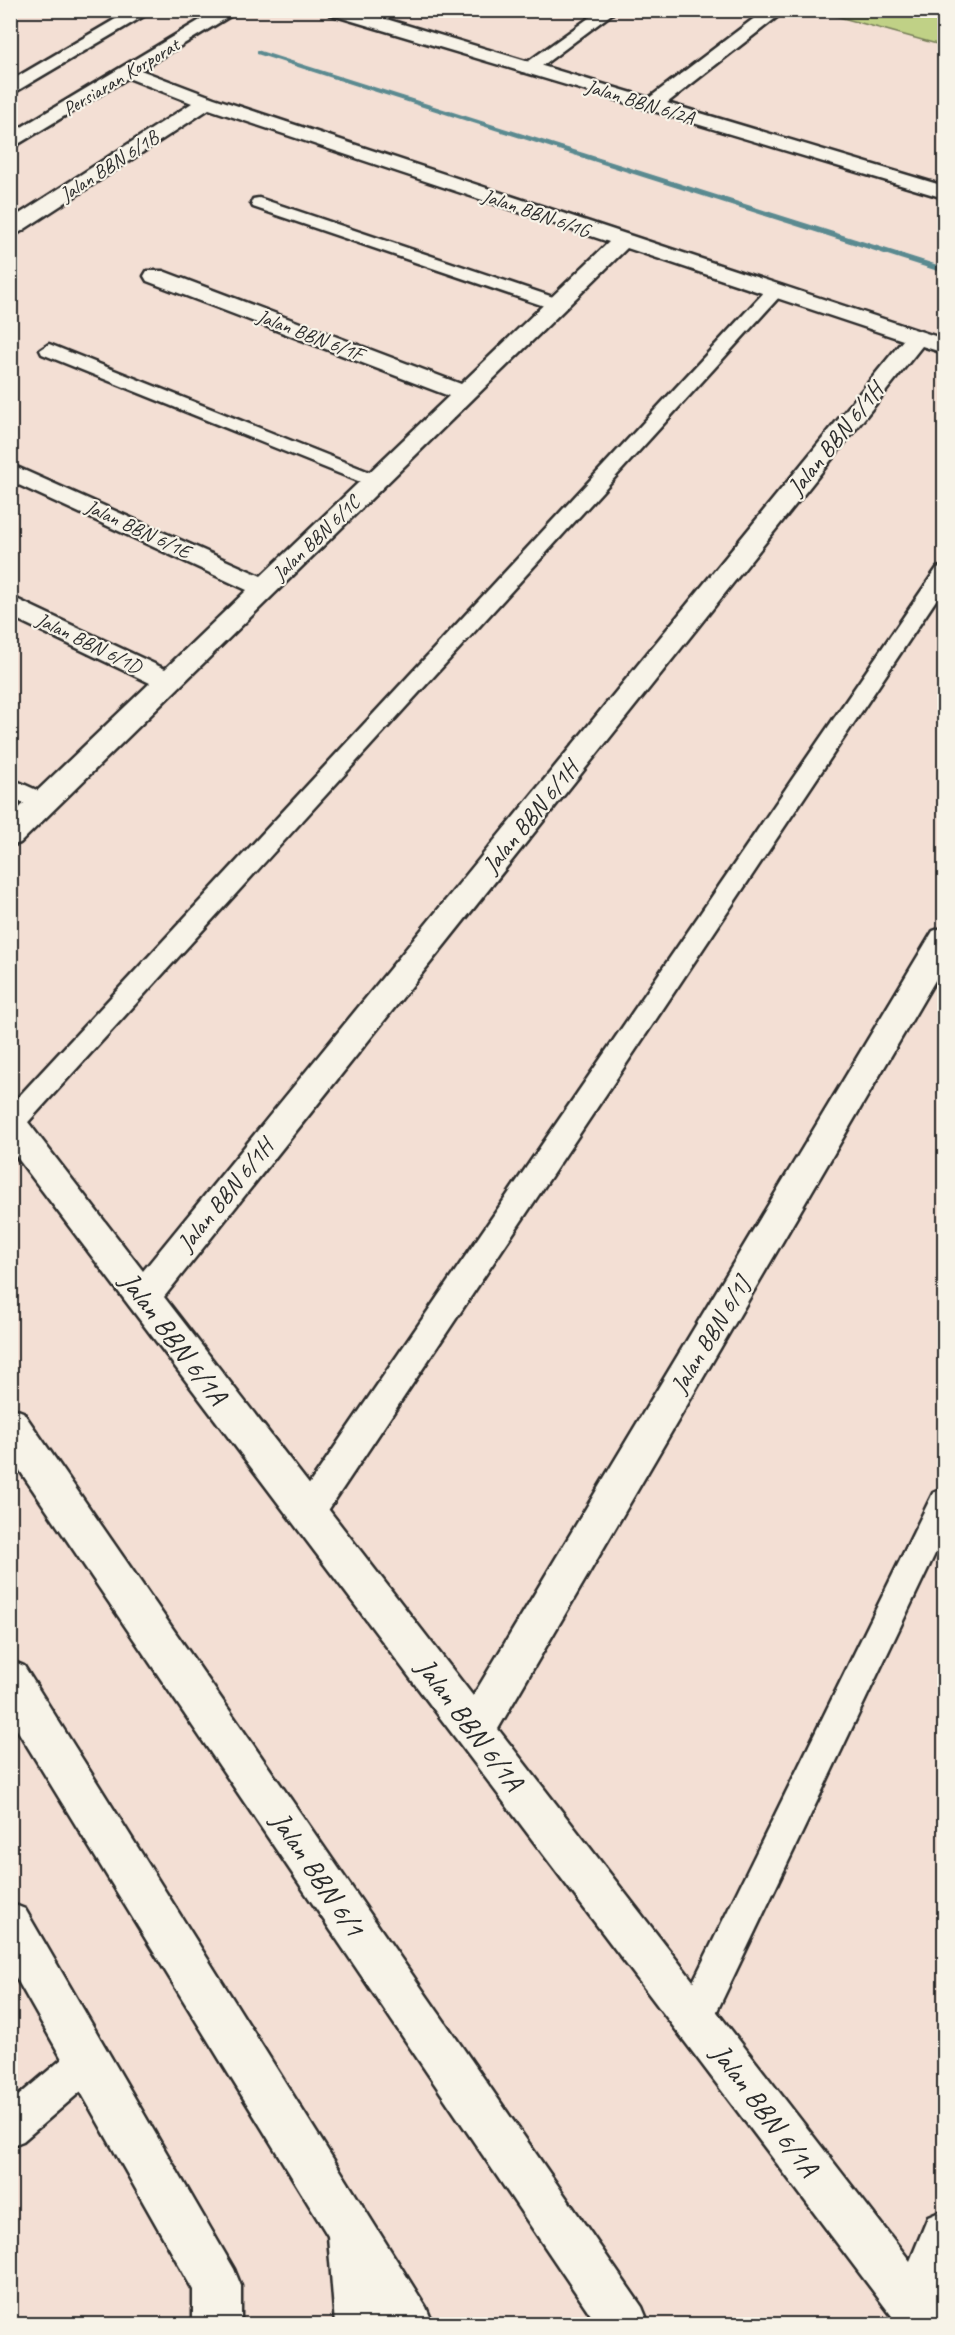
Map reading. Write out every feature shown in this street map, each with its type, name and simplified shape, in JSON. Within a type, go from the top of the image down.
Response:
[{"type":"street","name":"Persiaran Korporat","points":[[10,89],[145,10]]},
{"type":"street","name":"Persiaran Korporat","points":[[10,143],[231,10]]},
{"type":"street","name":"Jalan BBN 6/2A","points":[[336,10],[945,192]]},
{"type":"street","points":[[652,105],[777,10]]},
{"type":"street","points":[[393,28],[412,16]]},
{"type":"street","name":"Jalan BBN 6/1G","points":[[130,72],[207,102],[621,242],[945,346]]},
{"type":"street","name":"Jalan BBN 6/1B","points":[[10,230],[207,102]]},
{"type":"street","name":"Jalan BBN 6/1C","points":[[10,835],[621,242]]},
{"type":"street","name":"Jalan BBN 6/1F","points":[[155,276],[465,394]]},
{"type":"street","name":"Jalan BBN 6/1H","points":[[143,1297],[917,337]]},
{"type":"street","name":"Jalan BBN 6/1E","points":[[10,471],[265,588]]},
{"type":"street","name":"Jalan BBN 6/1D","points":[[10,605],[168,681]]},
{"type":"street","name":"Jalan BBN 6/1J","points":[[475,1731],[945,939]]},
{"type":"street","name":"Jalan BBN 6/1A","points":[[11,1123],[922,2316]]},
{"type":"street","name":"Jalan BBN 6/1","points":[[10,1424],[623,2324]]},
{"type":"street","points":[[10,1680],[409,2325]]},
{"type":"street","points":[[10,1924],[88,2061],[217,2305]]},
{"type":"street","points":[[351,2232],[359,2325]]},
{"type":"street","points":[[922,2316],[945,2233]]},
{"type":"lane","points":[[528,69],[610,10]]},
{"type":"lane","points":[[259,203],[556,304]]},
{"type":"lane","points":[[11,1123],[775,291]]},
{"type":"lane","points":[[49,350],[375,480]]},
{"type":"lane","points":[[308,1513],[945,573]]},
{"type":"lane","points":[[10,786],[44,802]]},
{"type":"lane","points":[[695,2017],[945,1503]]},
{"type":"lane","points":[[10,2128],[88,2061]]},
{"type":"green space","points":[[822,10],[944,11],[944,46],[821,12]]},
{"type":"waterway","points":[[260,52],[944,270]]}]
